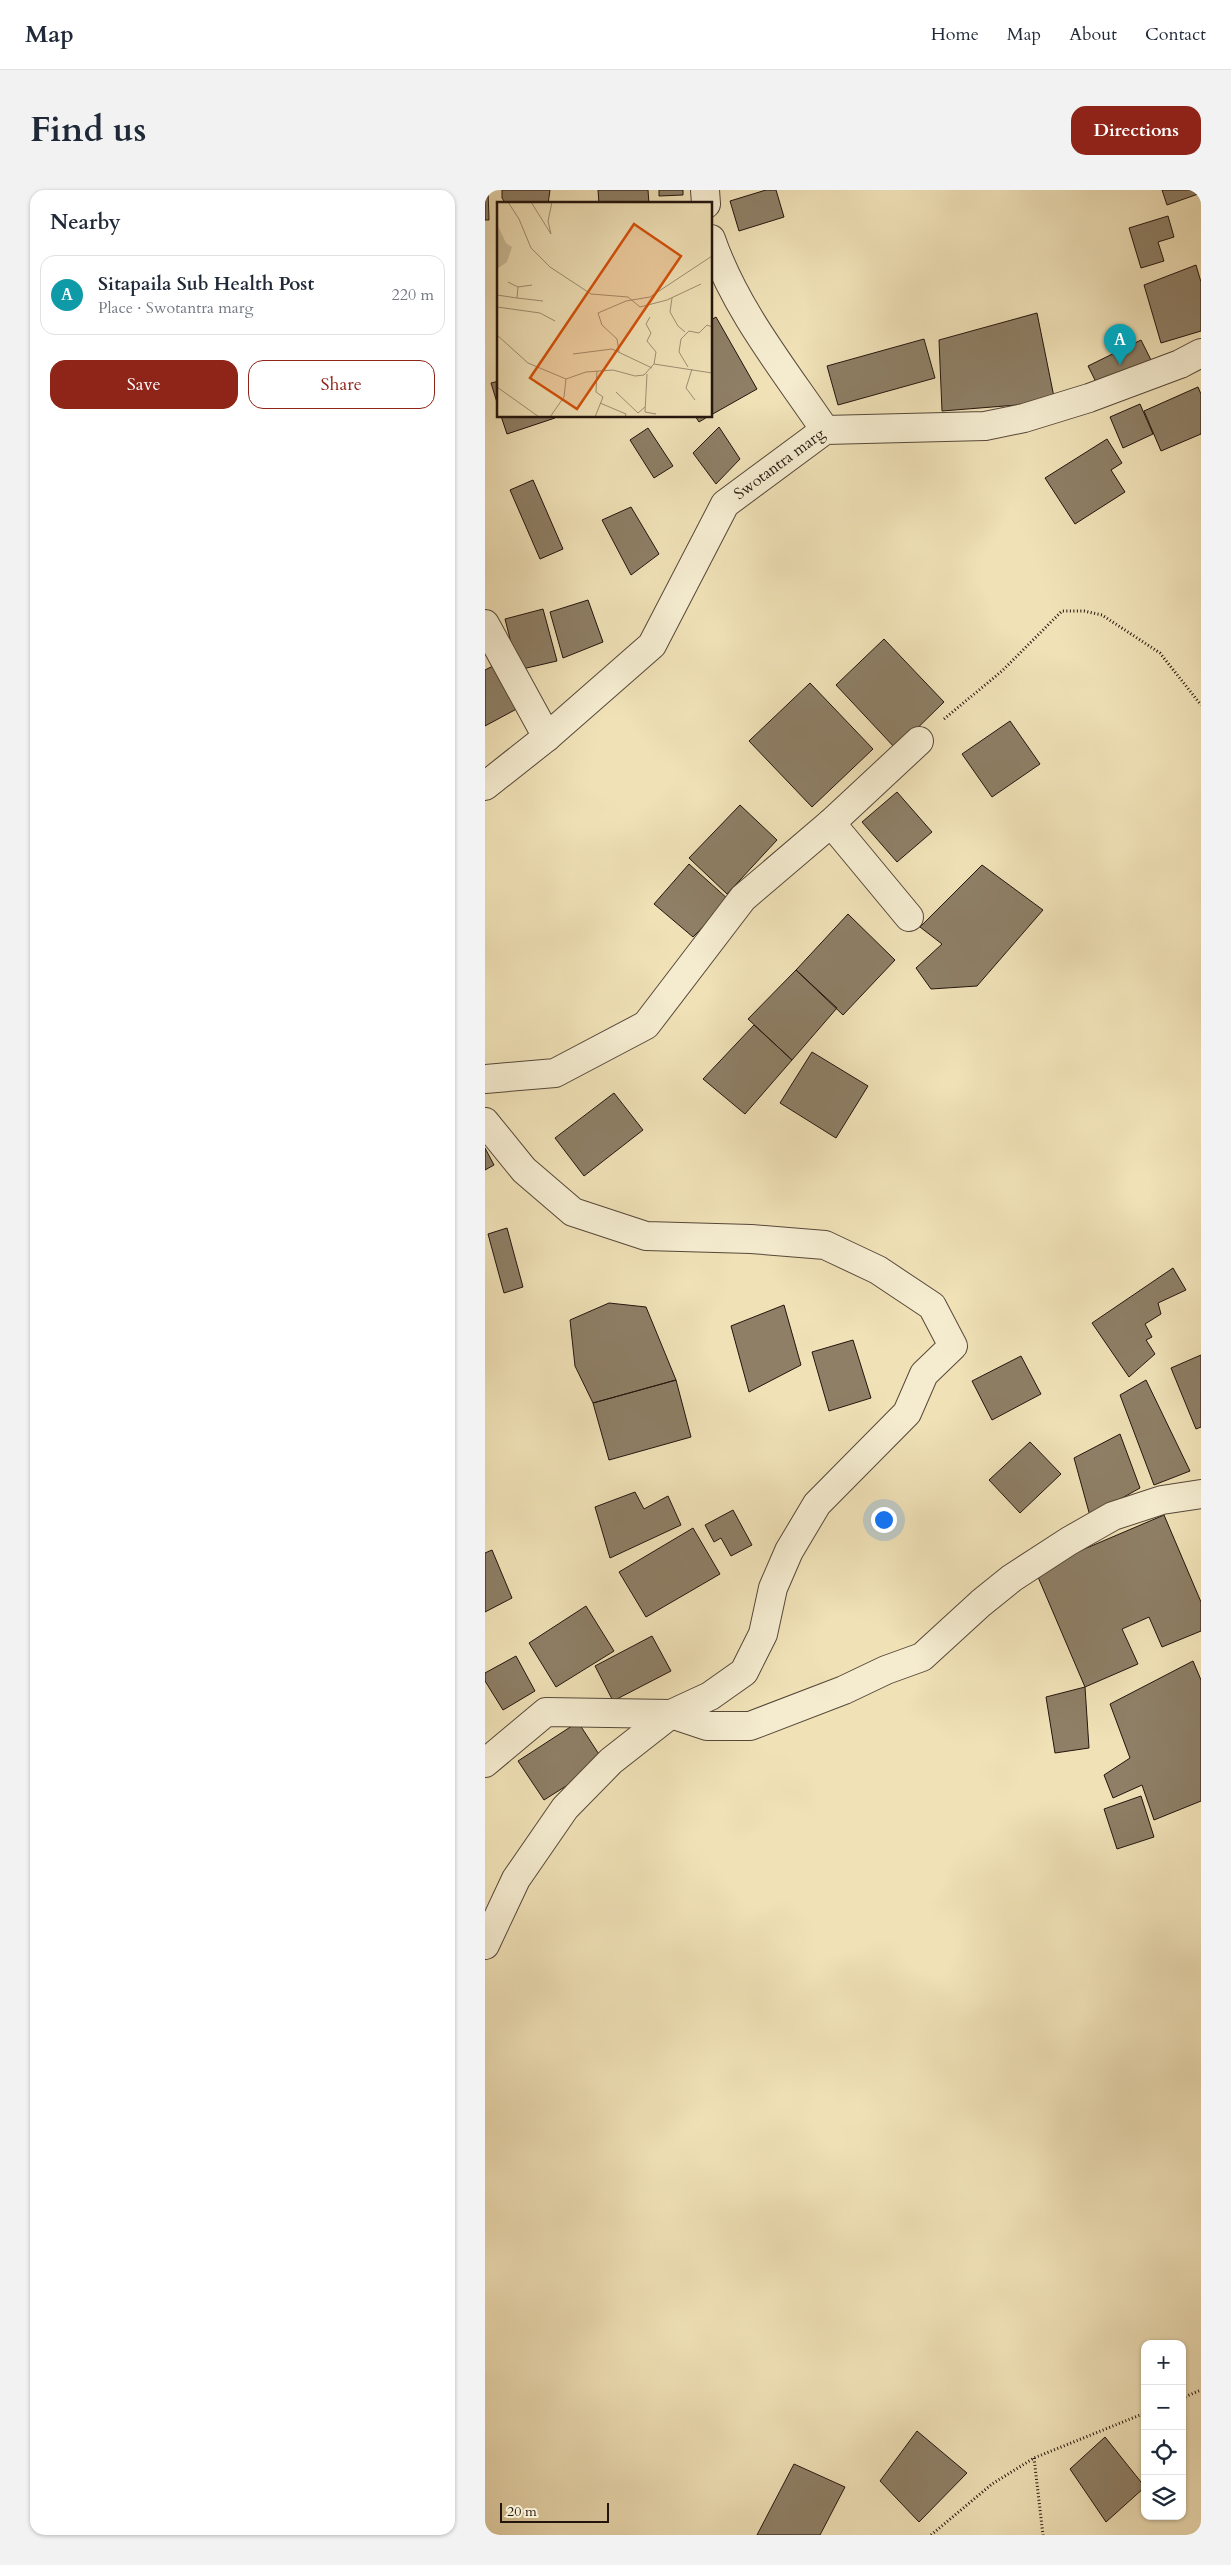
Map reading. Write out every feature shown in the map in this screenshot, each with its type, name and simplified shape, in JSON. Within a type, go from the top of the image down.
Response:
[{"type":"street","points":[[713,244],[723,272],[741,304],[825,430]]},
{"type":"street","name":"Swotantra marg","points":[[485,786],[547,737],[652,644],[725,504],[825,430],[985,426],[1024,418],[1089,398],[1180,364],[1201,353]]},
{"type":"street","points":[[485,624],[547,737]]},
{"type":"street","points":[[485,1080],[555,1073],[646,1025],[743,898],[831,823],[919,741]]},
{"type":"street","points":[[831,823],[909,917]]},
{"type":"street","points":[[485,1122],[524,1170],[573,1212],[646,1236],[751,1239],[825,1245],[878,1270],[932,1306],[953,1346],[924,1374],[907,1413],[817,1504],[789,1551],[773,1588],[763,1634],[744,1672],[710,1696],[671,1714],[611,1761],[565,1808],[516,1879],[485,1945]]},
{"type":"street","points":[[485,1763],[546,1712],[671,1714],[707,1726],[750,1726],[844,1690],[885,1670],[922,1657],[981,1603],[1012,1578],[1069,1541],[1113,1516],[1162,1500],[1201,1494]]},
{"type":"path","points":[[919,741],[1002,671],[1062,611],[1083,611],[1102,615],[1160,653],[1201,705]]},
{"type":"path","points":[[1186,2396],[1201,2390]]},
{"type":"path","points":[[931,2535],[992,2484],[1034,2458],[1141,2415]]},
{"type":"path","points":[[1034,2458],[1043,2535]]},
{"type":"building","points":[[485,190],[488,190],[489,220],[485,220]]},
{"type":"building","points":[[502,190],[550,190],[548,202],[505,202],[502,198]]},
{"type":"building","points":[[598,190],[648,190],[649,202],[599,202]]},
{"type":"building","points":[[659,190],[683,190],[683,195],[659,196]]},
{"type":"building","points":[[766,190],[776,190],[784,217],[739,231],[730,201]]},
{"type":"building","points":[[1162,190],[1201,190],[1201,193],[1167,205]]},
{"type":"building","points":[[1168,216],[1174,237],[1158,242],[1164,261],[1141,268],[1129,228]]},
{"type":"building","points":[[1196,265],[1201,282],[1201,331],[1161,343],[1144,285]]},
{"type":"building","points":[[1037,313],[1055,402],[942,411],[939,340]]},
{"type":"building","points":[[716,317],[757,389],[713,414],[713,319]]},
{"type":"building","points":[[924,339],[935,378],[838,405],[827,366]]},
{"type":"building","points":[[1141,340],[1153,364],[1100,390],[1088,366]]},
{"type":"building","points":[[497,382],[497,402],[491,383]]},
{"type":"building","points":[[1198,387],[1201,394],[1201,434],[1161,451],[1144,411]]},
{"type":"building","points":[[1140,404],[1153,434],[1123,448],[1110,417]]},
{"type":"building","points":[[502,418],[555,418],[507,434]]},
{"type":"building","points":[[696,418],[706,418],[699,422]]},
{"type":"building","points":[[719,427],[740,459],[716,484],[693,453]]},
{"type":"building","points":[[648,428],[673,466],[654,478],[630,440]]},
{"type":"building","points":[[1107,439],[1122,463],[1111,470],[1125,492],[1075,524],[1045,478]]},
{"type":"building","points":[[533,480],[563,549],[540,559],[510,490]]},
{"type":"building","points":[[631,507],[659,554],[631,575],[602,520]]},
{"type":"building","points":[[588,600],[603,642],[563,658],[550,612]]},
{"type":"building","points":[[543,609],[557,661],[518,670],[505,619]]},
{"type":"building","points":[[884,639],[944,702],[896,749],[836,685]]},
{"type":"building","points":[[501,662],[524,705],[485,726],[485,670]]},
{"type":"building","points":[[810,683],[873,749],[812,807],[749,741]]},
{"type":"building","points":[[1010,721],[1040,764],[992,797],[962,754]]},
{"type":"building","points":[[897,792],[932,832],[897,862],[862,822]]},
{"type":"building","points":[[740,805],[777,840],[727,894],[689,858]]},
{"type":"building","points":[[689,864],[729,900],[693,937],[654,904]]},
{"type":"building","points":[[982,865],[1043,910],[977,986],[931,989],[916,968],[942,944],[920,927]]},
{"type":"building","points":[[848,914],[895,960],[843,1015],[796,970]]},
{"type":"building","points":[[796,970],[837,1008],[792,1060],[748,1019]]},
{"type":"building","points":[[754,1025],[792,1060],[745,1114],[703,1079]]},
{"type":"building","points":[[812,1052],[868,1086],[836,1138],[780,1103]]},
{"type":"building","points":[[614,1093],[643,1130],[584,1176],[555,1138]]},
{"type":"building","points":[[485,1148],[494,1165],[485,1170]]},
{"type":"building","points":[[507,1228],[523,1287],[504,1293],[488,1234]]},
{"type":"building","points":[[1173,1268],[1186,1290],[1158,1303],[1161,1314],[1145,1324],[1152,1337],[1146,1340],[1155,1354],[1129,1377],[1092,1323]]},
{"type":"building","points":[[609,1303],[646,1307],[676,1380],[593,1403],[575,1366],[570,1320]]},
{"type":"building","points":[[784,1305],[801,1365],[749,1392],[731,1326]]},
{"type":"building","points":[[853,1340],[871,1398],[829,1411],[812,1352]]},
{"type":"building","points":[[1201,1355],[1201,1427],[1196,1429],[1171,1368]]},
{"type":"building","points":[[1021,1356],[1041,1394],[992,1420],[972,1381]]},
{"type":"building","points":[[676,1380],[691,1437],[609,1460],[593,1403]]},
{"type":"building","points":[[1146,1380],[1190,1471],[1154,1485],[1120,1395]]},
{"type":"building","points":[[1120,1434],[1140,1488],[1090,1516],[1074,1458]]},
{"type":"building","points":[[1030,1442],[1061,1474],[1020,1513],[989,1480]]},
{"type":"building","points":[[635,1492],[644,1509],[668,1496],[681,1525],[610,1558],[595,1507]]},
{"type":"building","points":[[733,1510],[752,1545],[731,1556],[721,1538],[714,1542],[705,1525]]},
{"type":"building","points":[[1164,1515],[1201,1602],[1201,1631],[1162,1647],[1149,1617],[1122,1629],[1138,1664],[1085,1687],[1035,1570]]},
{"type":"building","points":[[693,1528],[720,1574],[646,1617],[619,1572]]},
{"type":"building","points":[[492,1550],[512,1598],[485,1612],[485,1553]]},
{"type":"building","points":[[586,1606],[614,1651],[556,1687],[529,1643]]},
{"type":"building","points":[[652,1636],[671,1671],[613,1701],[595,1666]]},
{"type":"building","points":[[516,1656],[535,1691],[503,1710],[485,1681],[485,1673]]},
{"type":"building","points":[[1193,1661],[1201,1680],[1201,1801],[1154,1820],[1142,1785],[1113,1798],[1104,1775],[1130,1758],[1110,1704]]},
{"type":"building","points":[[1085,1687],[1089,1748],[1055,1753],[1046,1697]]},
{"type":"building","points":[[578,1722],[604,1762],[544,1800],[518,1761]]},
{"type":"building","points":[[1141,1796],[1154,1837],[1117,1849],[1104,1809]]},
{"type":"building","points":[[917,2431],[967,2473],[919,2522],[880,2481]]},
{"type":"building","points":[[1105,2437],[1141,2482],[1141,2491],[1106,2522],[1070,2469]]},
{"type":"building","points":[[794,2464],[845,2487],[820,2535],[757,2535]]},
{"type":"place","name":"Sitapaila Sub Health Post","points":[[1120,365]]}]
